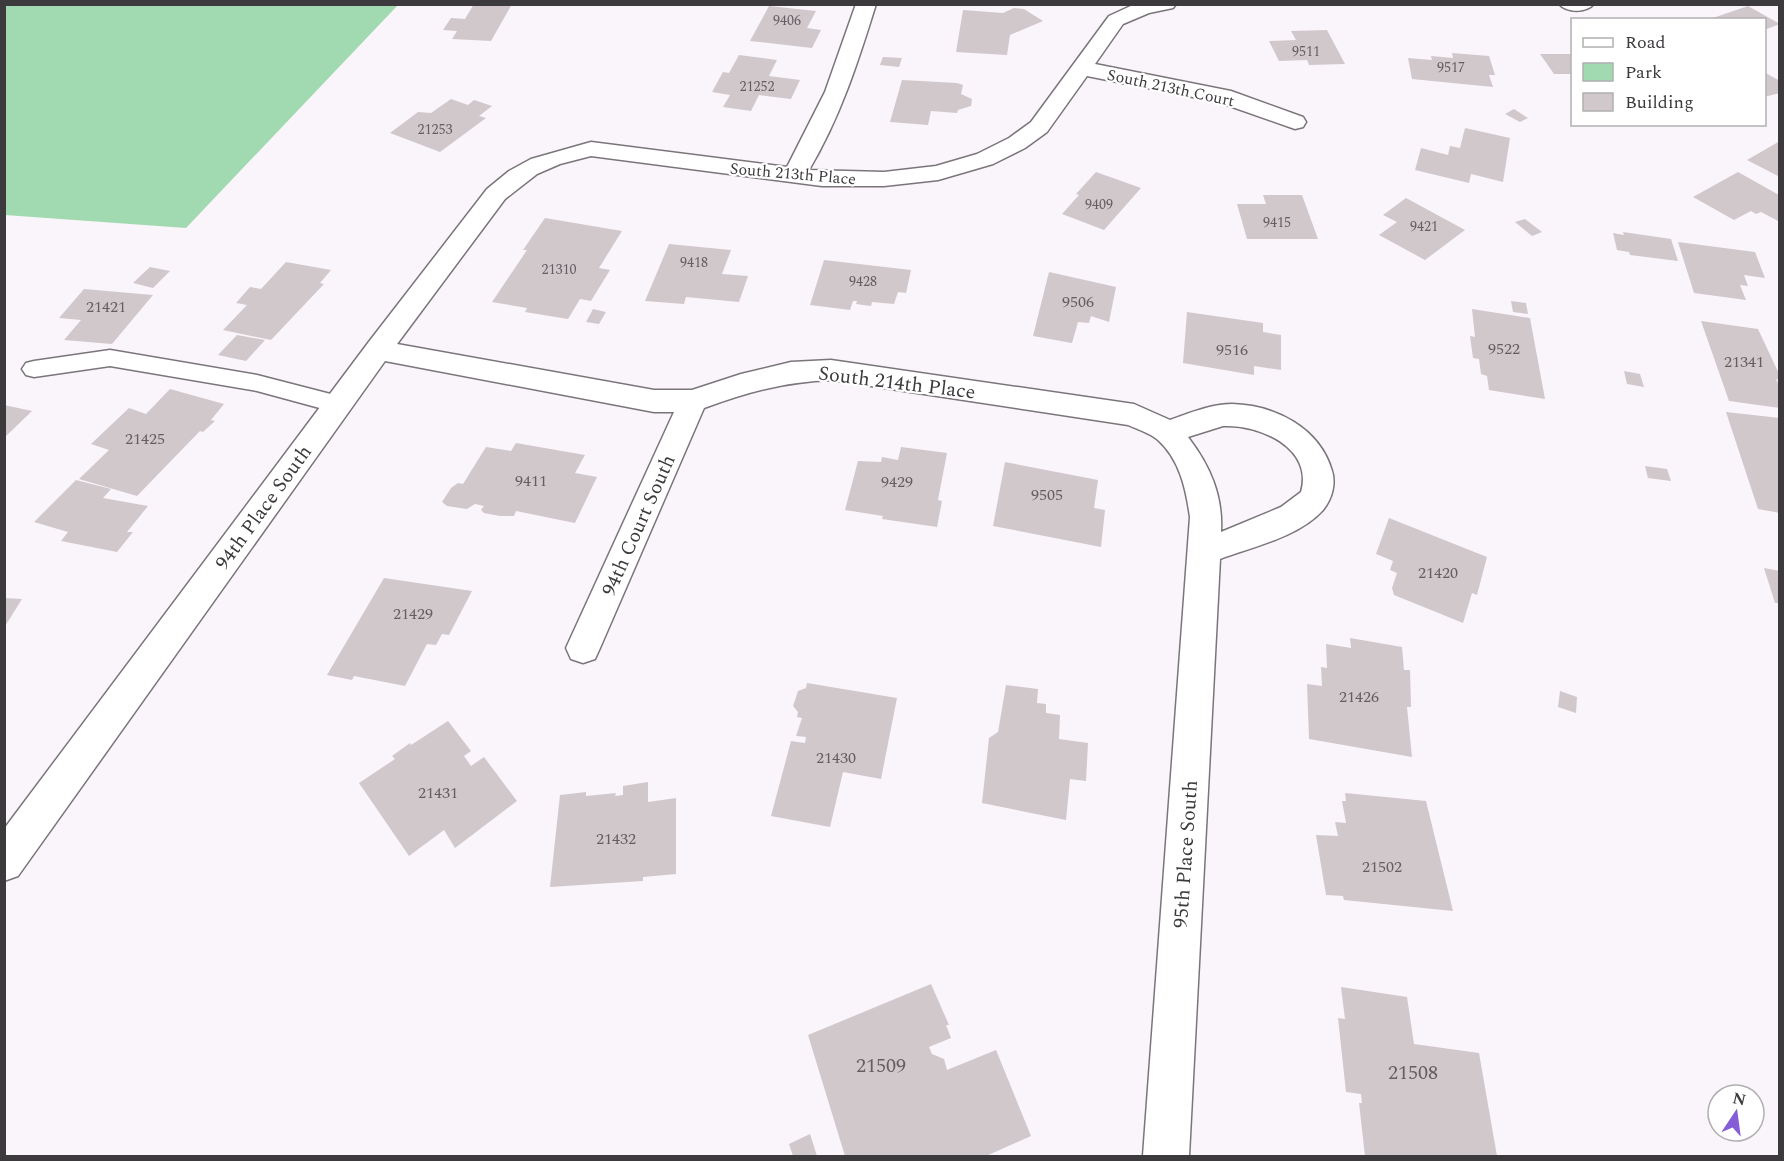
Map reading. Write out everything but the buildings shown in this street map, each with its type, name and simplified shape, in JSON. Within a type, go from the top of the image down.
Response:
[{"type":"street","points":[[794,175],[818,137],[836,96],[866,4]]},
{"type":"street","name":"South 213th Place","points":[[535,165],[562,154],[591,149],[822,179],[884,179],[938,172],[985,159],[1017,143],[1039,127],[1116,20],[1144,8],[1166,4]]},
{"type":"street","points":[[1569,4],[1584,4]]},
{"type":"street","name":"South 213th Court","points":[[1080,68],[1223,96],[1295,122]]},
{"type":"street","name":"94th Place South","points":[[4,862],[378,350],[496,194],[511,179],[535,165]]},
{"type":"street","name":"South 214th Place","points":[[378,350],[654,401],[693,401],[741,384],[791,372],[831,370],[1134,415],[1168,432],[1199,477],[1205,534]]},
{"type":"street","name":"94th Court South","points":[[583,648],[693,401]]},
{"type":"street","points":[[1168,432],[1228,415],[1252,417],[1276,426],[1301,441],[1316,461],[1319,486],[1313,500],[1297,514],[1205,534]]},
{"type":"street","name":"95th Place South","points":[[1166,1156],[1205,534]]},
{"type":"lane","points":[[34,369],[110,358],[257,383],[338,405]]},
{"type":"green space","points":[[4,5],[398,5],[186,228],[5,215]]}]
